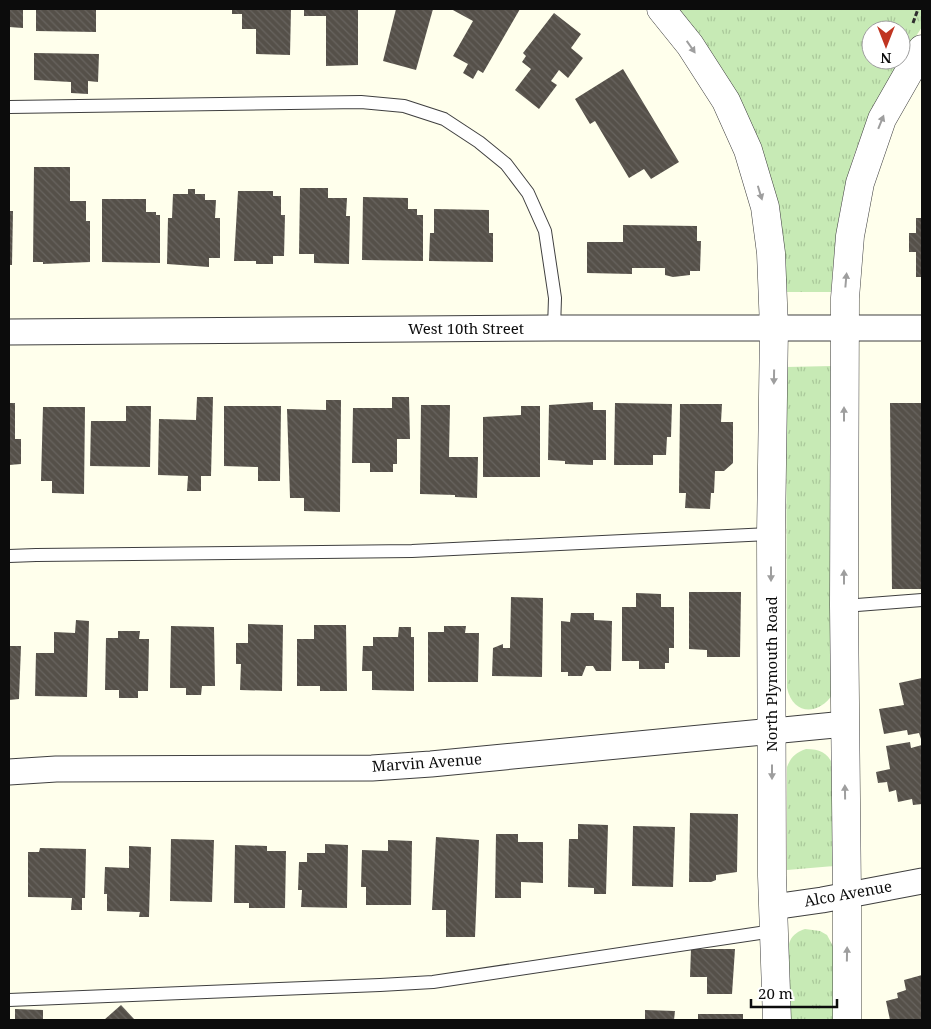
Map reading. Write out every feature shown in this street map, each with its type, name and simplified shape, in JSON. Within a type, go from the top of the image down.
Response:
[{"type":"street","name":"North Plymouth Road","points":[[661,9],[690,45],[726,101],[748,150],[765,207],[771,253],[774,328],[771,534],[773,919],[777,1020]]},
{"type":"street","points":[[847,1020],[844,606],[845,298],[850,236],[860,183],[882,119],[922,49]]},
{"type":"street","name":"West 10th Street","points":[[9,332],[554,328],[922,328]]},
{"type":"street","name":"Marvin Avenue","points":[[9,772],[56,769],[372,768],[441,764],[845,724]]},
{"type":"street","name":"Alco Avenue","points":[[773,919],[847,895],[922,881]]},
{"type":"lane","points":[[9,107],[361,102],[404,106],[444,119],[479,142],[506,164],[528,193],[545,231],[554,298],[554,328]]},
{"type":"lane","points":[[9,556],[412,551],[771,534]]},
{"type":"lane","points":[[844,606],[922,600]]},
{"type":"lane","points":[[9,1000],[380,986],[433,982],[773,919]]},
{"type":"green space","points":[[679,9],[922,9],[922,27],[911,44],[911,20],[861,20],[861,70],[894,70],[868,121],[847,178],[839,216],[831,292],[787,292],[782,237]]},
{"type":"green space","points":[[832,366],[833,694],[820,706],[807,709],[800,708],[795,703],[790,697],[787,688],[786,367]]},
{"type":"green space","points":[[806,749],[823,753],[829,758],[834,767],[834,866],[787,870],[787,767],[794,756]]},
{"type":"green space","points":[[805,929],[820,931],[827,935],[835,950],[837,1020],[789,1020],[787,967],[790,941],[798,932]]},
{"type":"building","points":[[9,9],[23,9],[23,28],[9,27]]},
{"type":"building","points":[[36,9],[96,9],[96,32],[36,31]]},
{"type":"building","points":[[232,9],[291,9],[290,55],[256,54],[256,29],[242,29],[242,14],[232,14]]},
{"type":"building","points":[[304,9],[358,9],[358,65],[326,66],[326,16],[304,16]]},
{"type":"building","points":[[396,9],[433,9],[416,70],[383,61]]},
{"type":"building","points":[[451,9],[520,9],[483,73],[478,70],[473,79],[463,73],[468,64],[453,56],[473,21]]},
{"type":"building","points":[[554,13],[581,34],[571,48],[583,58],[568,78],[559,70],[551,81],[557,85],[539,109],[515,90],[531,69],[522,62],[526,56],[523,53]]},
{"type":"building","points":[[34,53],[99,54],[98,82],[88,81],[88,94],[71,93],[71,82],[34,80]]},
{"type":"building","points":[[623,69],[679,162],[651,179],[644,169],[629,178],[595,121],[590,124],[575,99]]},
{"type":"building","points":[[34,167],[70,167],[70,201],[86,201],[86,221],[90,221],[90,262],[43,264],[43,262],[33,262]]},
{"type":"building","points":[[300,188],[328,188],[328,198],[347,198],[346,216],[350,216],[349,264],[314,263],[314,254],[299,254]]},
{"type":"building","points":[[188,189],[195,189],[195,194],[205,194],[205,200],[216,200],[215,218],[220,218],[220,258],[209,258],[209,267],[167,264],[168,218],[172,218],[173,194],[188,194]]},
{"type":"building","points":[[238,191],[273,191],[273,196],[281,196],[281,215],[285,215],[284,256],[273,256],[273,264],[256,264],[256,261],[234,261]]},
{"type":"building","points":[[363,197],[408,198],[408,209],[417,209],[417,215],[423,215],[423,261],[362,260]]},
{"type":"building","points":[[102,199],[146,199],[146,212],[156,212],[156,215],[160,215],[160,263],[102,262]]},
{"type":"building","points":[[434,209],[489,210],[489,233],[493,233],[493,262],[429,261],[430,233],[434,233]]},
{"type":"building","points":[[9,211],[13,211],[12,265],[9,265]]},
{"type":"building","points":[[916,218],[922,218],[922,277],[916,277],[916,252],[909,252],[909,233],[916,233]]},
{"type":"building","points":[[623,225],[697,226],[697,241],[701,241],[700,271],[690,271],[690,275],[673,277],[665,275],[665,268],[632,268],[632,274],[587,273],[587,242],[623,242]]},
{"type":"building","points":[[197,397],[213,397],[211,476],[201,476],[201,491],[187,491],[188,476],[158,475],[159,419],[196,420]]},
{"type":"building","points":[[392,397],[409,397],[410,439],[397,439],[397,464],[393,464],[393,472],[370,472],[370,463],[352,463],[353,408],[392,408]]},
{"type":"building","points":[[326,400],[341,400],[340,512],[304,511],[304,498],[290,498],[287,409],[326,410]]},
{"type":"building","points":[[593,402],[593,410],[606,410],[606,460],[593,460],[593,465],[565,464],[565,461],[548,460],[549,405]]},
{"type":"building","points":[[9,403],[15,403],[15,439],[21,439],[21,464],[9,465]]},
{"type":"building","points":[[615,403],[672,404],[671,437],[667,437],[666,455],[653,455],[653,465],[614,465]]},
{"type":"building","points":[[890,403],[922,403],[922,589],[892,589]]},
{"type":"building","points":[[680,404],[722,404],[721,422],[733,422],[733,463],[724,471],[715,471],[714,493],[711,493],[710,509],[685,508],[686,493],[679,493]]},
{"type":"building","points":[[421,405],[450,405],[449,457],[478,457],[477,498],[420,494]]},
{"type":"building","points":[[126,406],[151,406],[150,467],[90,466],[91,421],[126,421]]},
{"type":"building","points":[[224,406],[281,406],[280,481],[258,481],[258,467],[224,466]]},
{"type":"building","points":[[521,406],[540,406],[540,477],[483,477],[483,417],[521,415]]},
{"type":"building","points":[[43,407],[85,407],[84,494],[52,493],[52,481],[41,481]]},
{"type":"building","points":[[689,592],[741,592],[740,657],[707,657],[707,650],[689,649]]},
{"type":"building","points":[[636,593],[661,594],[661,607],[674,607],[674,648],[669,648],[669,663],[665,663],[665,669],[639,669],[639,661],[622,661],[622,607],[636,607]]},
{"type":"building","points":[[511,597],[543,598],[542,677],[492,676],[493,648],[503,644],[503,648],[510,648]]},
{"type":"building","points":[[571,613],[594,613],[594,620],[612,621],[611,671],[596,671],[593,666],[586,666],[582,676],[568,676],[568,672],[561,672],[561,621],[570,622]]},
{"type":"building","points":[[76,620],[89,621],[87,697],[35,696],[36,653],[54,653],[54,632],[75,633]]},
{"type":"building","points":[[248,624],[283,625],[282,691],[240,690],[241,664],[236,664],[236,643],[248,643]]},
{"type":"building","points":[[314,625],[346,625],[347,691],[320,691],[320,686],[297,686],[297,639],[314,639]]},
{"type":"building","points":[[171,626],[214,627],[215,686],[202,686],[201,695],[186,695],[186,688],[170,688]]},
{"type":"building","points":[[444,626],[466,626],[465,633],[479,633],[478,682],[428,682],[428,632],[444,632]]},
{"type":"building","points":[[399,627],[411,627],[411,637],[414,637],[414,691],[372,690],[372,671],[362,671],[363,646],[373,646],[373,637],[398,637]]},
{"type":"building","points":[[118,631],[140,631],[139,639],[149,639],[148,691],[138,691],[138,698],[119,698],[119,690],[105,690],[106,638],[118,638]]},
{"type":"building","points":[[9,646],[21,646],[19,699],[9,700]]},
{"type":"building","points":[[922,678],[922,742],[919,733],[908,735],[907,730],[884,734],[879,709],[904,705],[899,683]]},
{"type":"building","points":[[910,742],[911,748],[922,745],[922,804],[913,805],[912,799],[898,802],[896,790],[889,792],[887,782],[878,783],[876,772],[890,769],[886,746]]},
{"type":"building","points":[[690,813],[738,814],[737,872],[716,875],[716,880],[711,882],[689,882]]},
{"type":"building","points":[[578,824],[608,825],[606,894],[594,894],[594,888],[568,887],[569,839],[578,839]]},
{"type":"building","points":[[633,826],[675,827],[673,887],[632,886]]},
{"type":"building","points":[[496,834],[518,834],[518,842],[543,842],[543,883],[521,882],[521,898],[495,898]]},
{"type":"building","points":[[436,837],[479,840],[475,937],[446,937],[446,910],[432,910]]},
{"type":"building","points":[[171,839],[214,840],[212,902],[170,901]]},
{"type":"building","points":[[388,840],[412,841],[411,905],[366,905],[366,887],[361,887],[362,850],[388,851]]},
{"type":"building","points":[[325,844],[348,845],[347,908],[301,907],[302,890],[298,890],[299,862],[307,862],[307,853],[325,853]]},
{"type":"building","points":[[235,845],[267,846],[267,851],[286,851],[285,908],[249,908],[249,903],[234,903]]},
{"type":"building","points":[[129,846],[151,847],[149,917],[139,917],[140,912],[107,911],[107,894],[104,894],[105,867],[129,868]]},
{"type":"building","points":[[40,848],[86,849],[85,898],[82,898],[82,910],[71,910],[72,898],[28,897],[28,852],[39,852]]},
{"type":"building","points":[[691,949],[735,949],[732,994],[707,994],[707,977],[690,977]]},
{"type":"building","points":[[922,975],[922,1020],[890,1020],[886,1001],[898,998],[897,993],[906,990],[904,980]]},
{"type":"building","points":[[121,1005],[135,1020],[104,1020]]},
{"type":"building","points":[[15,1009],[43,1010],[43,1020],[15,1020]]},
{"type":"building","points":[[645,1010],[675,1011],[674,1020],[645,1020]]},
{"type":"building","points":[[698,1014],[743,1014],[743,1020],[698,1020]]}]
